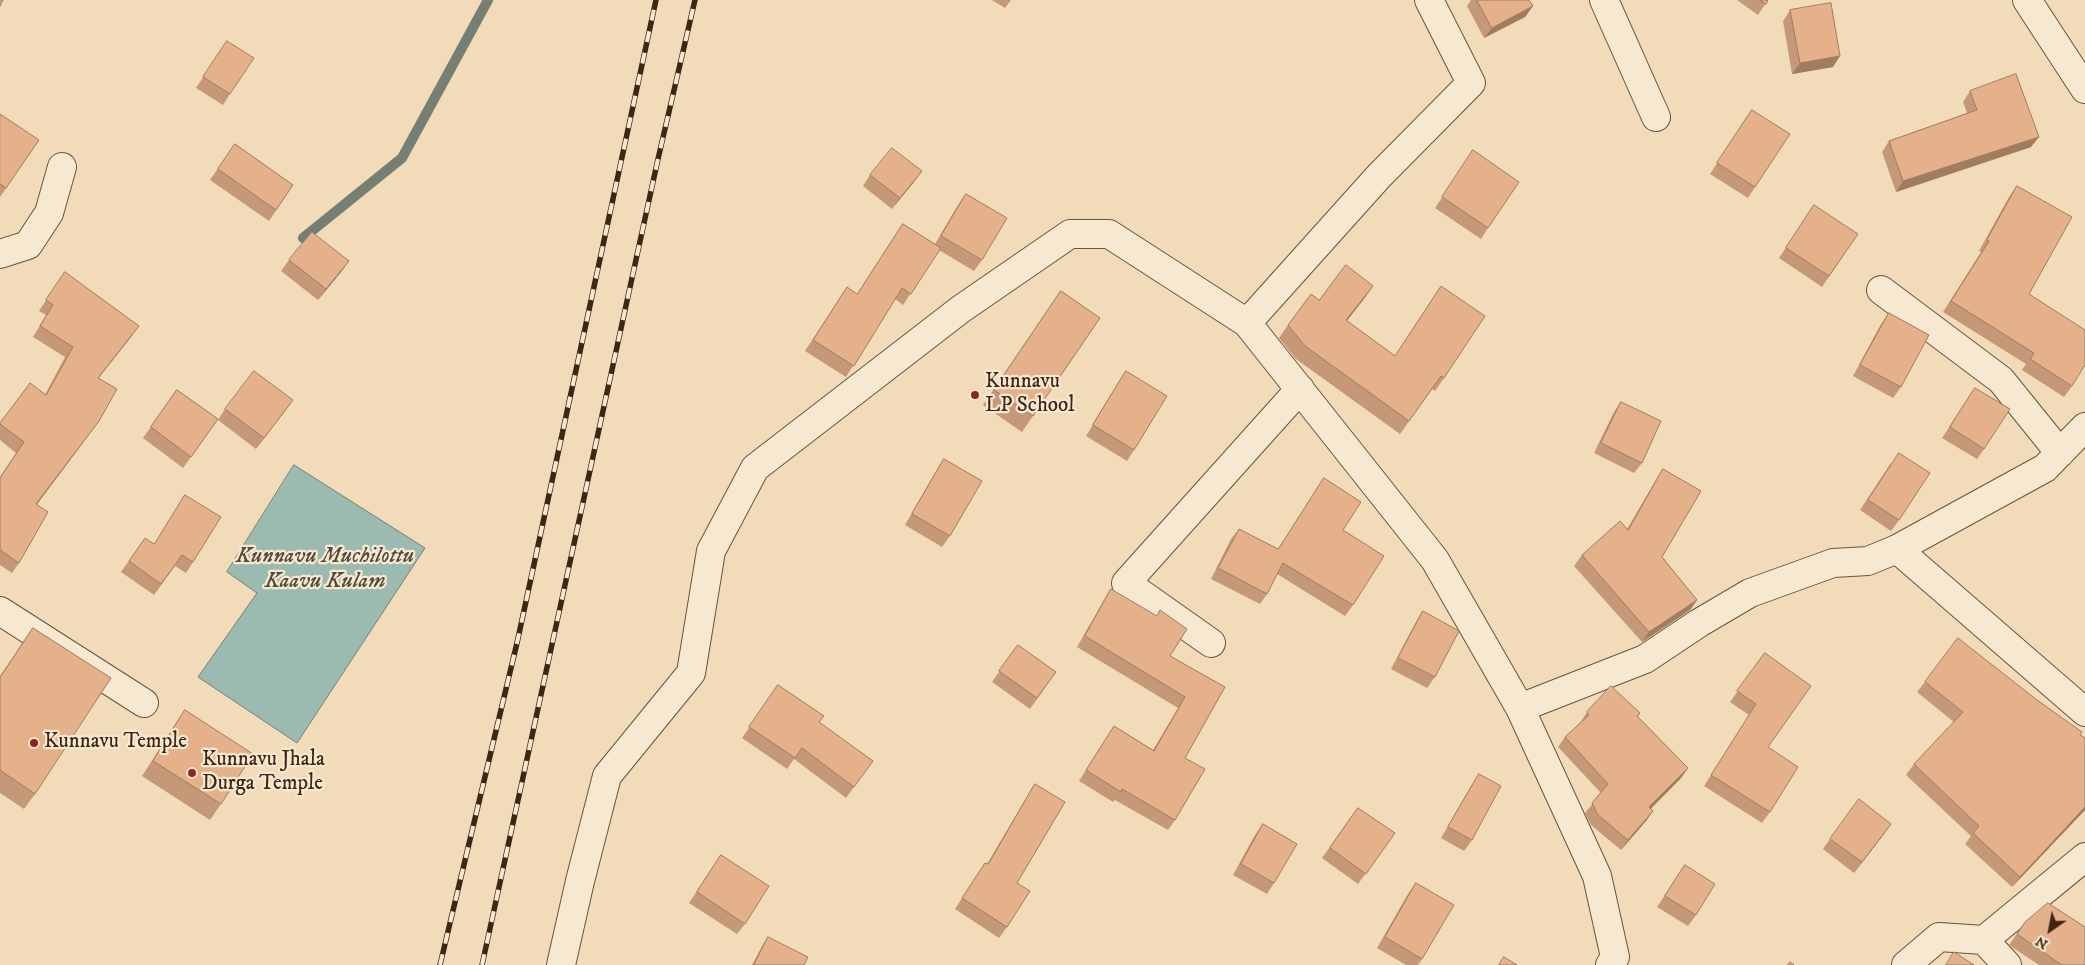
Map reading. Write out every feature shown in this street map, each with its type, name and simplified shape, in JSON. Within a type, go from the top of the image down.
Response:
[{"type":"street","points":[[1247,323],[1379,176],[1472,83],[1429,0]]},
{"type":"street","points":[[1604,0],[1656,117]]},
{"type":"street","points":[[2027,0],[2085,89]]},
{"type":"street","points":[[0,254],[28,245],[49,213],[62,167]]},
{"type":"street","points":[[561,965],[607,776],[691,673],[711,551],[755,468],[961,309],[1070,234],[1109,234],[1247,323],[1435,560],[1520,708],[1597,876],[1618,962]]},
{"type":"street","points":[[1881,290],[2001,380],[2060,453]]},
{"type":"street","points":[[1211,643],[1126,583],[1300,389]]},
{"type":"street","points":[[1520,708],[1645,659],[1699,623],[1750,593],[1833,564],[1868,561],[1897,549],[2045,468],[2085,427]]},
{"type":"street","points":[[1897,549],[2085,712]]},
{"type":"street","points":[[0,611],[144,703]]},
{"type":"street","points":[[1906,965],[1939,937],[1984,940],[2085,857]]},
{"type":"street","points":[[1984,940],[2007,965]]},
{"type":"water","name":"Kunnavu Muchilottu Kaavu Kulam","points":[[294,465],[425,548],[297,743],[198,677],[257,593],[227,572]]},
{"type":"building","points":[[1477,0],[1529,0],[1533,6],[1492,28]]},
{"type":"building","points":[[1760,0],[1768,0],[1766,4]]},
{"type":"building","points":[[1831,3],[1840,56],[1800,63],[1790,10]]},
{"type":"building","points":[[227,41],[254,58],[230,94],[203,77]]},
{"type":"building","points":[[2016,74],[2039,137],[1903,181],[1889,141],[1977,110],[1970,91]]},
{"type":"building","points":[[1752,110],[1790,134],[1755,187],[1717,163]]},
{"type":"building","points":[[0,114],[39,140],[6,188],[0,184]]},
{"type":"building","points":[[235,144],[293,185],[276,210],[218,169]]},
{"type":"building","points":[[892,148],[922,171],[900,198],[870,175]]},
{"type":"building","points":[[1473,150],[1519,182],[1488,228],[1442,197]]},
{"type":"building","points":[[2017,186],[2072,217],[2029,294],[2085,330],[2085,365],[2072,386],[2030,359],[2034,353],[1951,301],[1989,241],[1987,240]]},
{"type":"building","points":[[966,194],[1007,218],[982,260],[941,236]]},
{"type":"building","points":[[1814,205],[1858,234],[1829,276],[1786,248]]},
{"type":"building","points":[[903,224],[941,248],[911,294],[902,288],[854,366],[813,340],[847,287],[857,294]]},
{"type":"building","points":[[312,232],[349,261],[326,289],[289,260]]},
{"type":"building","points":[[1346,265],[1373,286],[1346,320],[1395,356],[1441,286],[1485,316],[1444,378],[1441,376],[1409,421],[1305,346],[1288,325],[1311,294],[1319,300]]},
{"type":"building","points":[[65,272],[139,326],[98,378],[117,389],[99,421],[36,504],[48,512],[19,563],[0,550],[0,478],[24,442],[0,423],[30,383],[46,395],[73,347],[40,326],[53,305],[46,300]]},
{"type":"building","points":[[1061,291],[1100,318],[1033,416],[994,390]]},
{"type":"building","points":[[1889,313],[1929,335],[1901,387],[1860,365]]},
{"type":"building","points":[[254,371],[293,400],[264,438],[225,409]]},
{"type":"building","points":[[1126,371],[1167,396],[1134,450],[1093,425]]},
{"type":"building","points":[[1975,388],[2010,409],[1984,449],[1950,427]]},
{"type":"building","points":[[177,390],[218,419],[191,457],[151,427]]},
{"type":"building","points":[[1621,402],[1661,421],[1642,463],[1601,443]]},
{"type":"building","points":[[1899,453],[1930,473],[1899,520],[1868,500]]},
{"type":"building","points":[[944,459],[982,481],[950,536],[912,514]]},
{"type":"building","points":[[1663,469],[1701,491],[1662,557],[1697,600],[1649,632],[1582,555],[1620,521],[1628,530]]},
{"type":"building","points":[[1324,478],[1361,502],[1343,530],[1384,556],[1353,605],[1283,563],[1267,594],[1218,568],[1239,529],[1278,549]]},
{"type":"building","points":[[185,495],[221,517],[193,562],[182,555],[161,584],[129,561],[145,538],[154,544]]},
{"type":"building","points":[[1111,589],[1157,616],[1160,610],[1187,629],[1170,656],[1225,687],[1185,758],[1205,769],[1175,820],[1122,789],[1121,792],[1086,770],[1114,726],[1154,751],[1185,697],[1085,636]]},
{"type":"building","points":[[1423,611],[1459,631],[1435,677],[1398,658]]},
{"type":"building","name":"Kunnavu Temple","points":[[33,628],[111,678],[35,794],[0,770],[0,678]]},
{"type":"building","points":[[1958,638],[2037,700],[2082,732],[2080,735],[2085,738],[2085,807],[2020,877],[1973,833],[1979,826],[1914,764],[1963,712],[1925,682]]},
{"type":"building","points":[[1018,645],[1056,672],[1037,698],[999,671]]},
{"type":"building","points":[[1765,653],[1811,686],[1768,747],[1798,767],[1770,812],[1711,775],[1756,704],[1737,691]]},
{"type":"building","points":[[778,685],[824,716],[819,722],[873,761],[854,787],[802,748],[795,758],[749,727]]},
{"type":"building","points":[[1611,686],[1640,713],[1637,716],[1688,768],[1649,807],[1653,811],[1628,840],[1598,815],[1592,803],[1608,784],[1565,737],[1589,715],[1587,712]]},
{"type":"building","name":"Kunnavu Jhala Durga Temple","points":[[185,710],[253,754],[221,804],[153,761]]},
{"type":"building","points":[[1479,774],[1501,786],[1472,840],[1448,827]]},
{"type":"building","points":[[1035,784],[1065,802],[1017,883],[1030,891],[1007,927],[962,898],[985,863],[988,864]]},
{"type":"building","points":[[1859,799],[1891,824],[1862,862],[1830,839]]},
{"type":"building","points":[[1358,808],[1395,833],[1366,874],[1330,848]]},
{"type":"building","points":[[1263,824],[1297,844],[1274,883],[1241,864]]},
{"type":"building","points":[[721,855],[769,886],[745,924],[697,892]]},
{"type":"building","points":[[1685,865],[1715,884],[1696,915],[1665,896]]},
{"type":"building","points":[[1416,883],[1454,905],[1422,959],[1385,937]]},
{"type":"building","points":[[2048,903],[2085,927],[2085,965],[2062,965],[2017,934],[2025,922]]},
{"type":"building","points":[[768,937],[808,957],[804,965],[754,965]]},
{"type":"building","points":[[1954,952],[1974,965],[1946,965]]},
{"type":"building","points":[[1504,957],[1517,965],[1499,965]]},
{"type":"waterway","points":[[303,238],[402,158],[488,0]]},
{"type":"railway","points":[[440,965],[517,643],[656,0]]},
{"type":"railway","points":[[482,965],[658,159],[695,0]]},
{"type":"place","name":"Kunnavu LP School","points":[[975,395]]},
{"type":"place","name":"Kunnavu Temple","points":[[34,743]]},
{"type":"place","name":"Kunnavu Jhala Durga Temple","points":[[192,773]]}]
